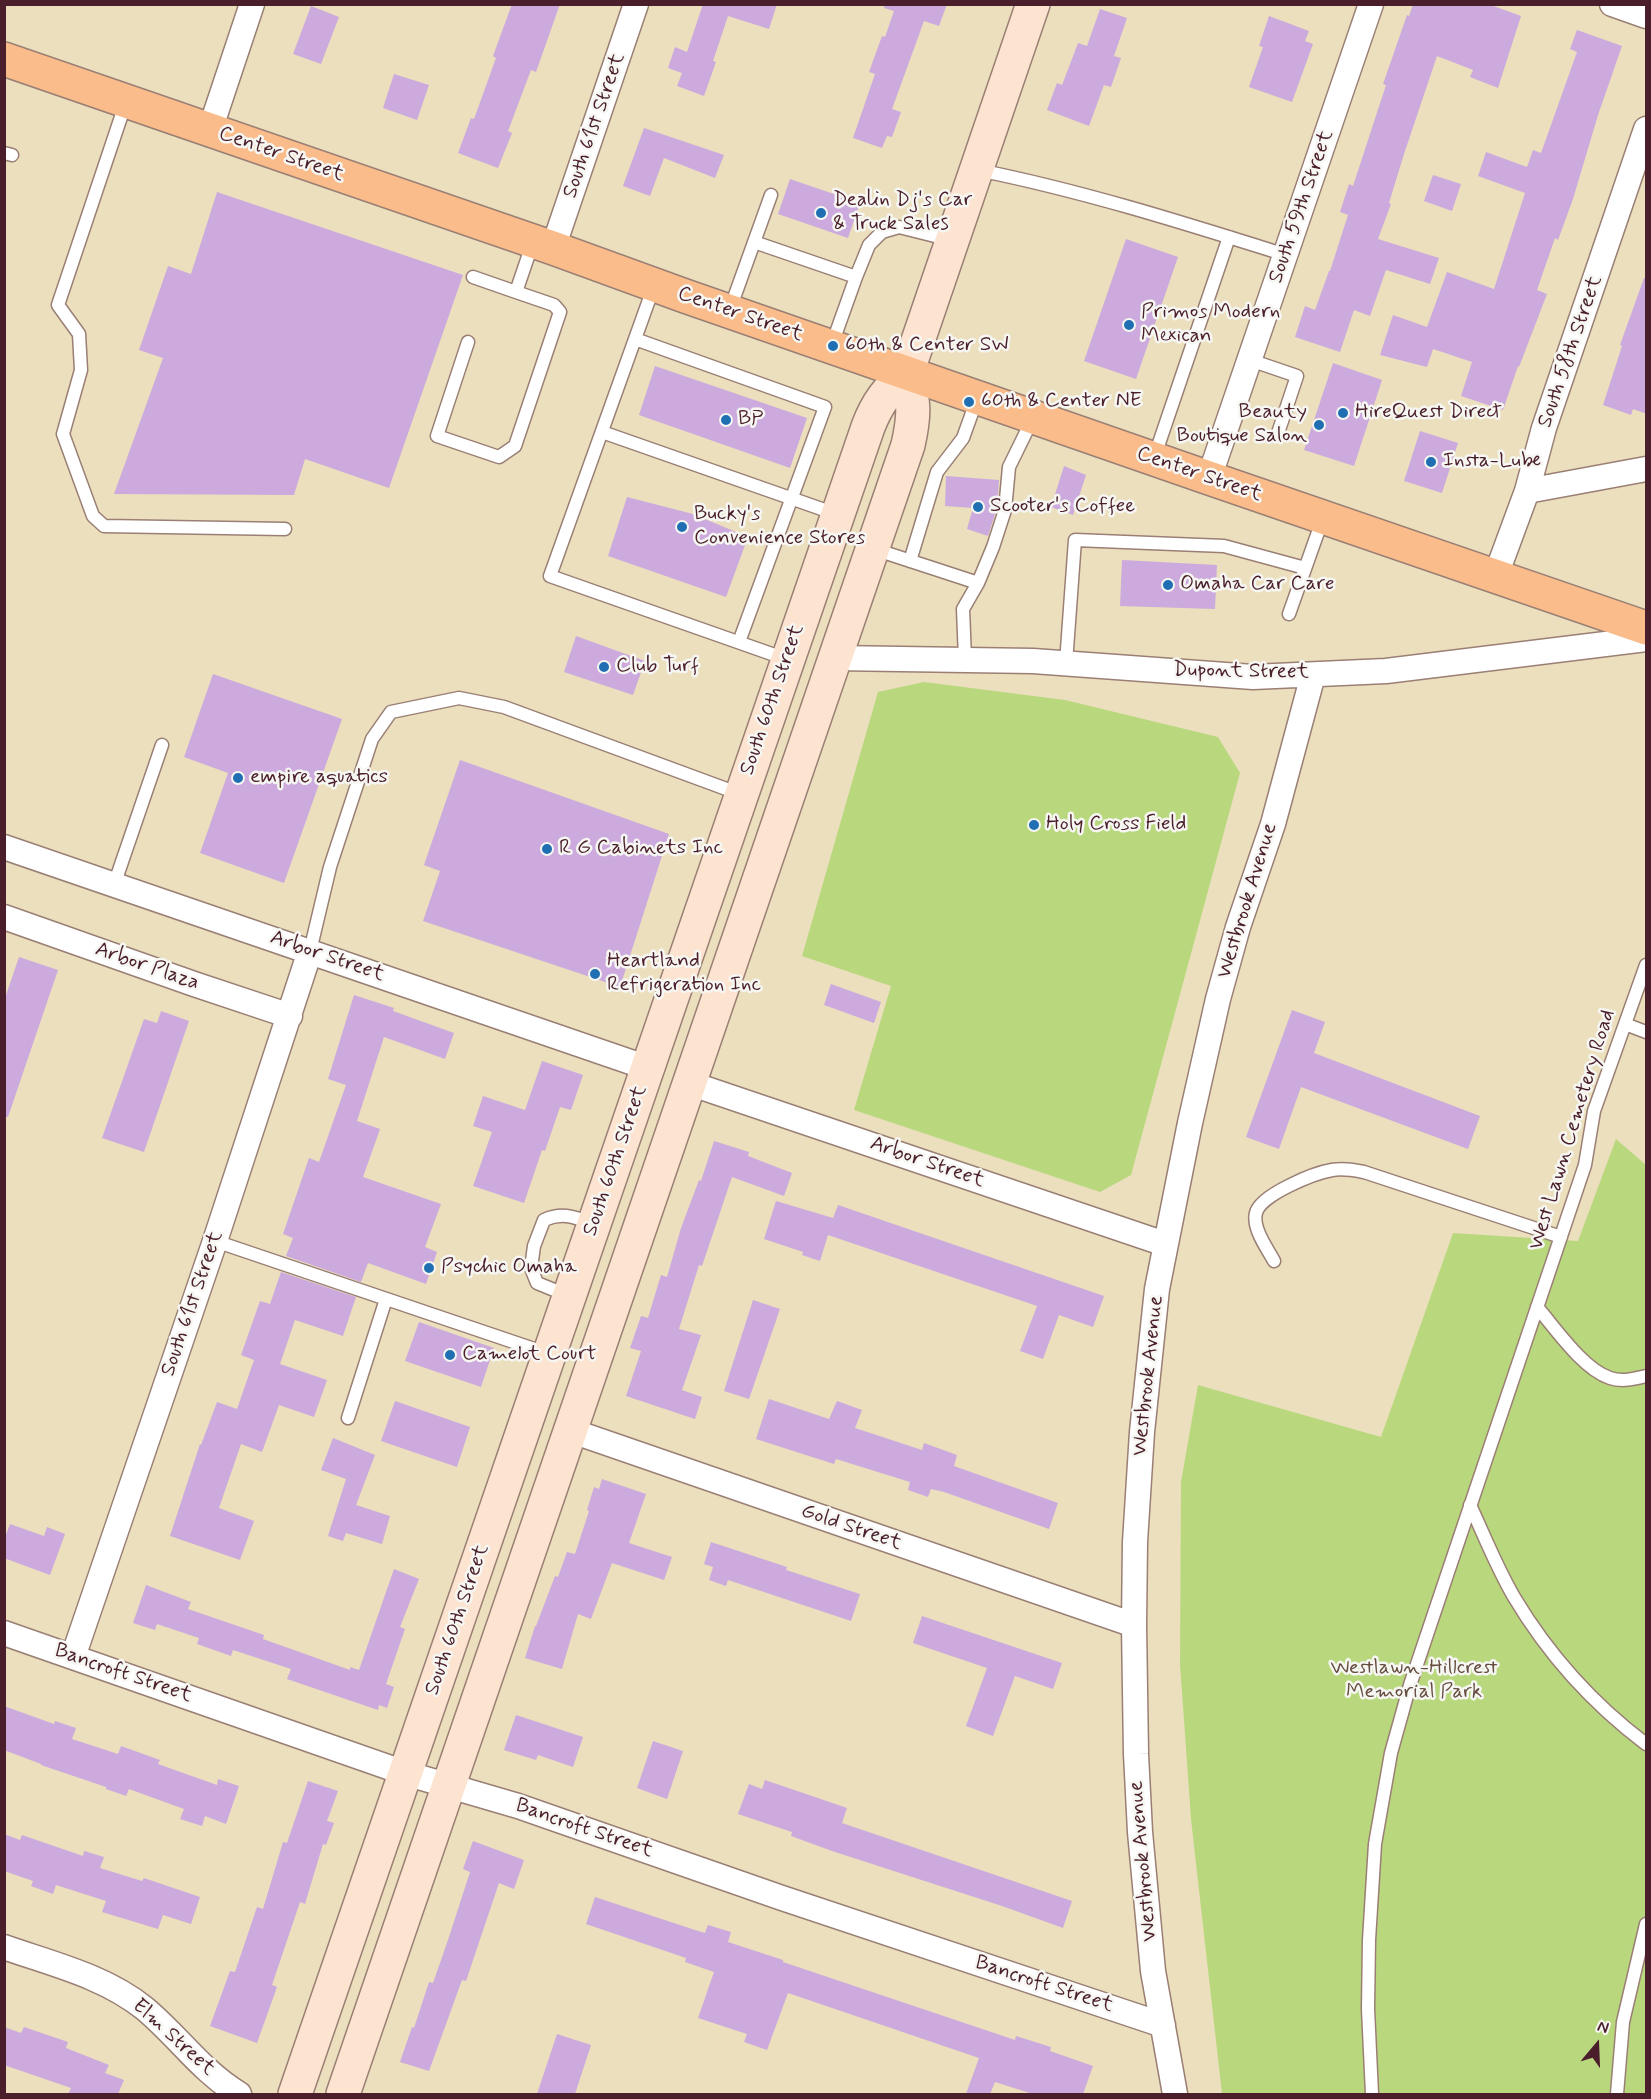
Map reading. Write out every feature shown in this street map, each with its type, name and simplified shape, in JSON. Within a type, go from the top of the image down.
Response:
[{"type":"main road","name":"South 60th Street","points":[[295,2094],[837,514],[875,407],[887,390],[907,373],[1033,4]]},
{"type":"main road","name":"Center Street","points":[[4,58],[543,244],[977,398],[1645,627]]},
{"type":"main road","name":"South 60th Street","points":[[343,2094],[908,445],[914,420],[914,402],[907,373]]},
{"type":"main road","points":[[689,1083],[680,1069],[678,1036],[714,920],[710,886]]},
{"type":"main road","points":[[630,1253],[621,1219],[662,1093],[659,1081],[648,1068]]},
{"type":"street","points":[[210,130],[252,4]]},
{"type":"street","name":"South 61st Street","points":[[543,244],[636,4]]},
{"type":"street","name":"South 59th Street","points":[[1209,478],[1371,4]]},
{"type":"street","points":[[1612,4],[1647,16]]},
{"type":"street","name":"South 58th Street","points":[[1496,575],[1527,491],[1544,428],[1647,129]]},
{"type":"street","points":[[1527,491],[1647,469]]},
{"type":"street","name":"Dupont Street","points":[[834,658],[965,659],[1066,663],[1253,677],[1313,675],[1386,671],[1645,627]]},
{"type":"street","name":"Westbrook Avenue","points":[[1175,2094],[1154,1971],[1140,1832],[1136,1754],[1135,1542],[1142,1432],[1157,1289],[1218,999],[1238,927],[1273,824],[1313,675]]},
{"type":"street","name":"Arbor Street","points":[[4,847],[648,1068]]},
{"type":"street","name":"Arbor Plaza","points":[[4,917],[290,1016]]},
{"type":"street","name":"South 61st Street","points":[[73,1657],[215,1241],[310,951]]},
{"type":"street","name":"Arbor Street","points":[[689,1083],[1165,1244]]},
{"type":"street","name":"Gold Street","points":[[569,1430],[1134,1625]]},
{"type":"street","name":"Bancroft Street","points":[[4,1633],[405,1773],[518,1806],[771,1894],[1163,2025]]},
{"type":"street","name":"Elm Street","points":[[4,1947],[99,1980],[122,1993],[159,2022],[197,2063],[239,2094]]},
{"type":"lane","points":[[127,101],[58,304],[79,334],[81,370],[63,434],[93,516],[104,526],[285,529]]},
{"type":"lane","points":[[977,170],[1034,181],[1102,199],[1286,255]]},
{"type":"lane","points":[[730,310],[771,195]]},
{"type":"lane","points":[[831,346],[869,245],[882,232],[899,227],[952,240]]},
{"type":"lane","points":[[1153,459],[1228,237]]},
{"type":"lane","points":[[754,242],[856,277]]},
{"type":"lane","points":[[516,292],[543,244]]},
{"type":"lane","points":[[468,342],[437,436],[499,458],[515,446],[560,312],[554,305],[473,277]]},
{"type":"lane","points":[[654,284],[550,576],[787,659]]},
{"type":"lane","points":[[635,339],[825,407],[739,642]]},
{"type":"lane","points":[[1250,360],[1297,376],[1278,433]]},
{"type":"lane","points":[[910,561],[937,472],[963,438],[977,398]]},
{"type":"lane","points":[[965,659],[963,609],[978,583],[993,547],[1005,510],[1009,467],[1034,417]]},
{"type":"lane","points":[[602,432],[837,514]]},
{"type":"lane","points":[[1289,614],[1323,517]]},
{"type":"lane","points":[[1066,663],[1075,540],[1224,546],[1305,568]]},
{"type":"lane","points":[[872,548],[978,583]]},
{"type":"lane","points":[[310,951],[330,867],[372,739],[391,712],[459,698],[504,707],[741,794]]},
{"type":"lane","points":[[114,885],[162,745]]},
{"type":"lane","name":"West Lawn Cemetery Road","points":[[1372,2094],[1368,1997],[1369,1940],[1375,1844],[1391,1753],[1470,1505],[1585,1165],[1594,1112],[1647,965]]},
{"type":"lane","points":[[1625,1024],[1647,1032]]},
{"type":"lane","points":[[1274,1261],[1256,1224],[1256,1212],[1261,1204],[1305,1178],[1330,1170],[1364,1172],[1561,1237]]},
{"type":"lane","points":[[570,1296],[537,1283],[531,1268],[534,1246],[544,1220],[555,1215],[569,1215],[594,1224]]},
{"type":"lane","points":[[215,1241],[550,1355]]},
{"type":"lane","points":[[348,1418],[386,1299]]},
{"type":"lane","points":[[1537,1307],[1596,1371],[1611,1378],[1628,1380],[1647,1376]]},
{"type":"lane","points":[[1470,1505],[1513,1595],[1536,1631],[1564,1667],[1600,1705],[1647,1744]]},
{"type":"lane","points":[[1617,2094],[1623,2022],[1647,1924]]},
{"type":"green space","points":[[924,682],[1065,700],[1218,737],[1240,773],[1131,1175],[1100,1192],[854,1110],[891,986],[802,956],[878,692]]},
{"type":"green space","name":"Westlawn-Hillcrest Memorial Park","points":[[1616,1139],[1646,1165],[1646,2094],[1222,2094],[1191,1819],[1180,1664],[1181,1482],[1198,1385],[1381,1437],[1453,1233],[1578,1241]]},
{"type":"building","points":[[512,4],[560,4],[536,72],[531,70],[508,131],[512,133],[498,168],[458,153],[471,118],[474,119]]},
{"type":"building","points":[[703,4],[777,4],[769,29],[728,16],[704,96],[677,86],[682,73],[668,68],[675,47],[687,52]]},
{"type":"building","points":[[885,4],[947,4],[939,26],[924,21],[892,109],[901,112],[892,137],[887,136],[882,148],[853,138],[875,74],[869,72],[894,11],[884,8]]},
{"type":"building","points":[[1413,4],[1488,4],[1521,16],[1498,88],[1470,77],[1473,70],[1437,56],[1378,239],[1439,258],[1430,284],[1386,270],[1370,316],[1354,310],[1340,352],[1295,337],[1305,306],[1315,310],[1330,271],[1348,215],[1340,212],[1349,184],[1353,186],[1386,85],[1383,84]]},
{"type":"building","points":[[311,6],[339,17],[321,64],[293,54]]},
{"type":"building","points":[[1100,9],[1127,18],[1114,56],[1121,58],[1111,87],[1104,85],[1089,126],[1047,110],[1057,83],[1062,85],[1078,43],[1087,46]]},
{"type":"building","points":[[1269,16],[1309,31],[1305,41],[1313,44],[1292,102],[1249,87],[1263,47],[1259,46]]},
{"type":"building","points":[[1577,30],[1622,46],[1598,115],[1573,199],[1558,240],[1555,238],[1537,290],[1547,294],[1503,410],[1461,396],[1472,362],[1433,349],[1427,367],[1380,355],[1393,315],[1427,327],[1447,272],[1494,289],[1525,193],[1478,176],[1486,152],[1527,167],[1533,150],[1541,153],[1577,52],[1570,49]]},
{"type":"building","points":[[394,74],[429,85],[417,120],[383,108]]},
{"type":"building","points":[[644,128],[724,155],[715,178],[664,158],[650,196],[623,186]]},
{"type":"building","points":[[1433,175],[1461,184],[1452,211],[1424,201]]},
{"type":"building","points":[[790,179],[860,203],[848,238],[778,214]]},
{"type":"building","points":[[217,192],[463,275],[389,488],[305,459],[294,495],[114,494],[163,358],[139,350],[168,266],[191,274]]},
{"type":"building","points":[[1126,239],[1178,257],[1136,379],[1084,361]]},
{"type":"building","points":[[1644,278],[1647,278],[1647,414],[1633,409],[1631,415],[1603,405],[1622,346],[1620,345]]},
{"type":"building","points":[[1333,363],[1382,380],[1354,466],[1304,450]]},
{"type":"building","points":[[655,366],[807,418],[790,468],[639,415]]},
{"type":"building","name":"Insta-Lube","points":[[1420,431],[1458,443],[1442,493],[1404,481]]},
{"type":"building","points":[[1064,466],[1086,475],[1073,515],[1051,507]]},
{"type":"building","name":"Scooter's Coffee","points":[[946,476],[999,480],[997,508],[988,536],[967,529],[973,508],[945,506]]},
{"type":"building","points":[[627,497],[693,514],[748,537],[726,597],[608,556]]},
{"type":"building","name":"Omaha Car Care","points":[[1122,560],[1217,565],[1215,609],[1120,606]]},
{"type":"building","name":"Club Turf","points":[[576,636],[645,661],[633,695],[564,672]]},
{"type":"building","points":[[213,674],[342,719],[284,883],[200,853],[228,773],[184,757]]},
{"type":"building","name":"R G Cabinets Inc","points":[[460,760],[669,834],[620,987],[423,921],[440,871],[424,865]]},
{"type":"building","points":[[19,957],[58,970],[8,1117],[4,1117],[4,1001]]},
{"type":"building","points":[[831,984],[881,1002],[874,1023],[824,1005]]},
{"type":"building","points":[[354,995],[394,1008],[393,1011],[454,1033],[445,1059],[384,1037],[357,1121],[380,1129],[363,1177],[441,1204],[425,1247],[437,1252],[426,1284],[368,1263],[361,1282],[286,1256],[293,1238],[283,1234],[309,1158],[319,1162],[346,1085],[328,1079]]},
{"type":"building","points":[[1292,1010],[1325,1022],[1314,1053],[1480,1116],[1468,1149],[1301,1087],[1279,1149],[1246,1137]]},
{"type":"building","points":[[161,1011],[189,1021],[144,1152],[102,1138],[144,1019],[157,1023]]},
{"type":"building","points":[[542,1061],[583,1075],[571,1110],[560,1107],[524,1203],[473,1186],[492,1132],[473,1126],[483,1096],[525,1110]]},
{"type":"building","points":[[714,1141],[749,1152],[748,1156],[792,1173],[784,1196],[732,1177],[702,1266],[699,1265],[679,1329],[701,1335],[682,1390],[702,1397],[695,1419],[626,1396],[641,1351],[630,1348],[641,1316],[648,1318],[661,1275],[667,1277],[681,1228],[699,1180],[701,1181]]},
{"type":"building","points":[[776,1201],[833,1218],[838,1205],[1104,1296],[1093,1327],[1059,1315],[1043,1359],[1020,1351],[1037,1306],[828,1235],[820,1261],[802,1255],[803,1252],[764,1239]]},
{"type":"building","points":[[281,1272],[356,1297],[343,1336],[295,1320],[280,1364],[327,1380],[314,1417],[279,1405],[262,1452],[241,1444],[219,1508],[254,1521],[240,1560],[170,1536],[200,1444],[217,1402],[237,1409],[254,1360],[241,1355],[260,1301],[270,1304]]},
{"type":"building","points":[[753,1300],[780,1309],[749,1399],[724,1391]]},
{"type":"building","name":"Camelot Court","points":[[419,1322],[494,1348],[481,1387],[405,1361]]},
{"type":"building","points":[[769,1399],[829,1419],[837,1401],[862,1410],[855,1428],[922,1450],[924,1443],[957,1455],[954,1466],[1058,1503],[1049,1529],[944,1492],[931,1489],[928,1497],[908,1490],[910,1482],[836,1459],[834,1464],[756,1439]]},
{"type":"building","points":[[395,1401],[470,1427],[457,1467],[381,1441]]},
{"type":"building","points":[[333,1438],[375,1455],[356,1505],[390,1516],[382,1544],[346,1533],[343,1541],[328,1536],[346,1479],[321,1470]]},
{"type":"building","points":[[602,1479],[646,1494],[629,1543],[672,1557],[664,1580],[612,1563],[591,1619],[578,1614],[562,1669],[525,1658],[555,1576],[558,1577],[567,1552],[575,1554],[594,1487],[599,1489]]},
{"type":"building","points":[[10,1524],[44,1536],[47,1527],[65,1534],[50,1575],[4,1558],[4,1540]]},
{"type":"building","points":[[711,1542],[860,1594],[851,1621],[728,1580],[726,1586],[709,1580],[713,1567],[704,1564]]},
{"type":"building","points":[[394,1569],[419,1579],[400,1627],[405,1629],[386,1684],[394,1687],[387,1708],[379,1705],[378,1710],[287,1679],[291,1669],[233,1650],[231,1656],[197,1644],[199,1638],[157,1624],[155,1630],[133,1623],[146,1585],[191,1602],[188,1609],[264,1635],[263,1639],[350,1670],[350,1667],[359,1670]]},
{"type":"building","points":[[922,1616],[1062,1663],[1053,1689],[1015,1676],[993,1736],[966,1726],[987,1668],[913,1643]]},
{"type":"building","points":[[4,1706],[54,1724],[55,1721],[76,1728],[72,1739],[118,1754],[121,1746],[160,1760],[158,1764],[217,1785],[218,1779],[239,1786],[226,1824],[205,1816],[202,1826],[180,1819],[184,1809],[129,1789],[126,1796],[4,1750]]},
{"type":"building","points":[[516,1715],[583,1737],[573,1767],[538,1755],[536,1760],[504,1750]]},
{"type":"building","points":[[653,1741],[683,1751],[667,1799],[637,1788]]},
{"type":"building","points":[[765,1780],[847,1808],[842,1823],[1072,1901],[1063,1928],[832,1851],[791,1836],[792,1832],[738,1814],[749,1784],[762,1789]]},
{"type":"building","points":[[308,1781],[338,1791],[327,1821],[334,1823],[326,1845],[323,1844],[305,1904],[300,1902],[272,1985],[277,1987],[257,2043],[210,2026],[230,1971],[235,1972],[257,1907],[263,1909],[283,1842],[287,1843]]},
{"type":"building","points":[[4,1834],[20,1840],[22,1835],[83,1856],[84,1851],[104,1857],[100,1868],[142,1881],[144,1878],[200,1897],[191,1924],[163,1915],[158,1929],[102,1912],[106,1901],[56,1885],[53,1894],[31,1886],[33,1881],[4,1871]]},
{"type":"building","points":[[473,1841],[524,1860],[514,1889],[499,1883],[466,1981],[462,1980],[429,2071],[400,2062],[429,1982],[433,1983],[449,1937],[470,1872],[463,1869]]},
{"type":"building","points":[[595,1897],[705,1933],[708,1925],[731,1932],[728,1942],[783,1960],[783,1962],[1015,2040],[1016,2036],[1051,2047],[1050,2051],[1093,2066],[1083,2094],[1033,2094],[995,2082],[990,2094],[966,2094],[979,2058],[788,1993],[767,2050],[744,2042],[747,2034],[698,2018],[714,1972],[685,1962],[686,1958],[586,1924]]},
{"type":"building","points":[[4,2027],[21,2033],[24,2027],[68,2042],[66,2048],[109,2065],[105,2073],[124,2080],[118,2094],[68,2094],[71,2088],[4,2065]]},
{"type":"building","points":[[557,2034],[591,2045],[575,2094],[537,2094]]},
{"type":"place","name":"Dealin Dj's Car & Truck Sales","points":[[821,213]]},
{"type":"place","name":"Primos Modern Mexican","points":[[1129,325]]},
{"type":"place","name":"60th & Center SW","points":[[833,346]]},
{"type":"place","name":"60th & Center NE","points":[[969,402]]},
{"type":"place","name":"HireQuest Direct","points":[[1343,413]]},
{"type":"place","name":"BP","points":[[726,420]]},
{"type":"place","name":"Beauty Boutique Salon","points":[[1319,425]]},
{"type":"place","name":"Insta-Lube","points":[[1431,462]]},
{"type":"place","name":"Scooter's Coffee","points":[[978,507]]},
{"type":"place","name":"Bucky's Convenience Stores","points":[[682,527]]},
{"type":"place","name":"Omaha Car Care","points":[[1168,585]]},
{"type":"place","name":"Club Turf","points":[[604,667]]},
{"type":"place","name":"empire aquatics","points":[[238,778]]},
{"type":"place","name":"Holy Cross Field","points":[[1034,825]]},
{"type":"place","name":"R G Cabinets Inc","points":[[547,849]]},
{"type":"place","name":"Heartland Refrigeration Inc","points":[[595,974]]},
{"type":"place","name":"Psychic Omaha","points":[[429,1268]]},
{"type":"place","name":"Camelot Court","points":[[450,1355]]}]
